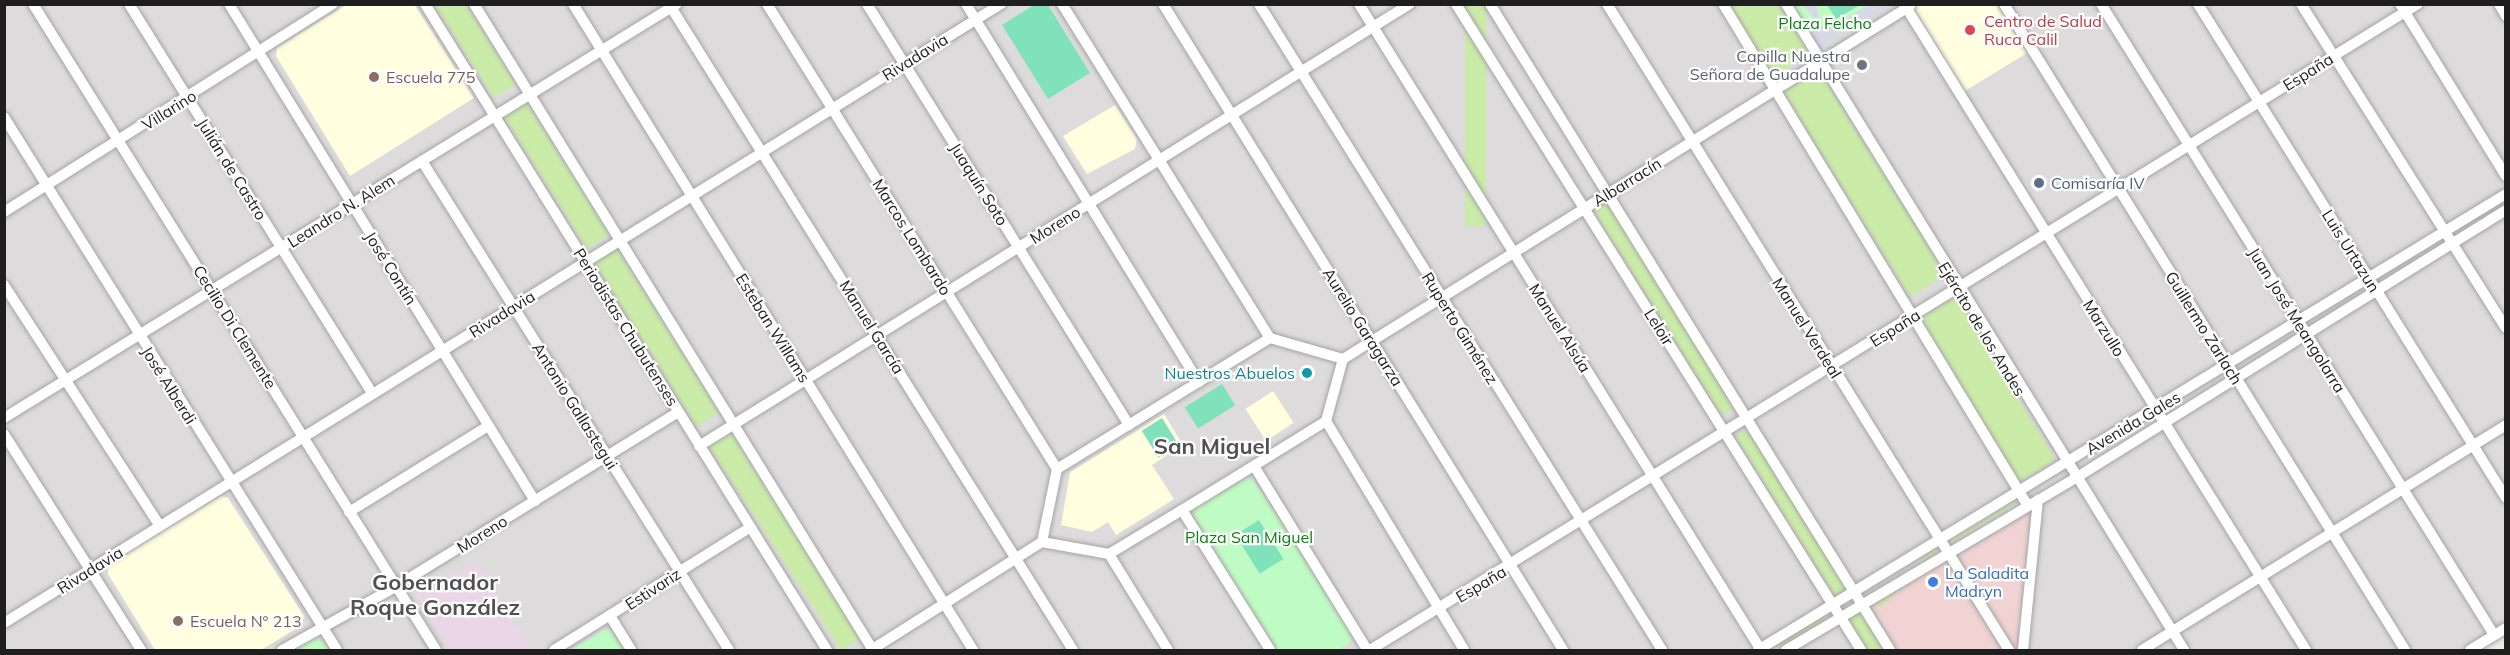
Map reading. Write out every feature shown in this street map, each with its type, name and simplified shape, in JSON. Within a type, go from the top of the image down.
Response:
[{"type":"street","name":"Cecilio Di Clemente","points":[[33,4],[120,140],[436,651]]},
{"type":"street","name":"Julián de Castro","points":[[129,4],[373,394]]},
{"type":"street","name":"José Contín","points":[[229,4],[535,501]]},
{"type":"street","name":"Periodistas Chubutenses","points":[[425,4],[496,114],[585,262],[827,651]]},
{"type":"street","points":[[474,4],[872,650],[1042,542],[1109,554],[1326,421],[1342,359],[1270,339],[1062,4]]},
{"type":"street","name":"Esteban Willams","points":[[573,4],[973,651]]},
{"type":"street","name":"Marcos Lombardo","points":[[767,4],[1057,469]]},
{"type":"street","name":"Juaquín Soto","points":[[867,4],[1129,425]]},
{"type":"street","points":[[966,4],[1199,382]]},
{"type":"street","name":"Rivadavia","points":[[4,623],[1000,4]]},
{"type":"street","name":"Aurelio Garagarza","points":[[1163,4],[1563,651]]},
{"type":"street","name":"Ruperto Giménez","points":[[1259,4],[1662,651]]},
{"type":"street","name":"Manuel Alsúa","points":[[1359,4],[1760,650]]},
{"type":"street","name":"Moreno","points":[[699,446],[1410,4]]},
{"type":"street","name":"Leloir","points":[[1456,4],[1861,651]]},
{"type":"street","name":"Leloir","points":[[1490,4],[1856,589],[1862,604],[1890,651]]},
{"type":"street","name":"Manuel Verdeal","points":[[1607,4],[2009,651]]},
{"type":"street","points":[[1723,4],[2028,506]]},
{"type":"street","name":"Ejército de los Andes","points":[[1786,4],[2064,464],[2184,651]]},
{"type":"street","name":"Guillermo Zarlach","points":[[2004,4],[2226,366],[2405,651]]},
{"type":"street","name":"Juan José Meangolarra","points":[[2101,4],[2494,635]]},
{"type":"street","name":"Luis Urtazun","points":[[2198,4],[2505,498]]},
{"type":"street","points":[[2301,4],[2505,328]]},
{"type":"street","name":"España","points":[[1369,651],[1510,567],[2189,147],[2333,56],[2402,9],[2418,4]]},
{"type":"street","points":[[2499,4],[2505,16]]},
{"type":"street","name":"Villarino","points":[[4,212],[260,54],[332,5]]},
{"type":"street","name":"Leandro N. Alem","points":[[4,418],[672,6]]},
{"type":"street","name":"Manuel García","points":[[672,6],[761,153],[1017,558],[1073,651]]},
{"type":"street","name":"Albarracín","points":[[1342,359],[1907,6]]},
{"type":"street","name":"Marzullo","points":[[1907,6],[2046,235],[2306,651]]},
{"type":"street","points":[[2402,9],[2505,176]]},
{"type":"street","name":"José Alberdi","points":[[4,117],[230,483],[337,651]]},
{"type":"street","name":"Antonio Gallastegui","points":[[422,161],[729,651]]},
{"type":"street","name":"Avenida Gales","points":[[1760,650],[1856,589],[2156,411],[2367,275],[2505,194]]},
{"type":"street","name":"Avenida Gales","points":[[1786,651],[1840,616],[2164,424],[2234,377],[2505,210]]},
{"type":"street","points":[[4,285],[160,526]]},
{"type":"street","points":[[1042,542],[1057,469],[1270,339]]},
{"type":"street","name":"Moreno","points":[[282,651],[321,626],[395,588],[678,412]]},
{"type":"street","points":[[1326,421],[1464,651]]},
{"type":"street","points":[[2142,651],[2505,424]]},
{"type":"street","points":[[349,512],[488,426]]},
{"type":"street","points":[[4,434],[92,569],[141,651]]},
{"type":"street","points":[[1254,466],[1369,651]]},
{"type":"street","points":[[2023,651],[2038,500]]},
{"type":"street","points":[[1182,510],[1270,651]]},
{"type":"street","name":"Estivariz","points":[[554,651],[751,527]]},
{"type":"street","points":[[1109,554],[1168,651]]},
{"type":"street","points":[[610,616],[631,651]]},
{"type":"street","points":[[2470,651],[2505,628]]},
{"type":"shaded area","name":"Centro de Salud Ruca Calil","points":[[1917,4],[1997,5],[2027,53],[1965,91],[1913,7]]},
{"type":"shaded area","points":[[4,5],[2505,5],[2505,628],[2470,650],[5,650]]},
{"type":"shaded area","name":"Escuela 775","points":[[346,5],[415,5],[474,98],[350,176],[276,56],[277,48]]},
{"type":"shaded area","points":[[1802,5],[1816,5],[1820,19],[1817,20]]},
{"type":"shaded area","points":[[1868,5],[1891,5],[1819,49],[1811,36],[1815,26],[1833,26]]},
{"type":"shaded area","points":[[1115,105],[1137,139],[1135,149],[1087,174],[1063,136]]},
{"type":"shaded area","points":[[1273,391],[1294,423],[1266,441],[1245,409]]},
{"type":"shaded area","points":[[1164,414],[1183,445],[1152,465],[1174,499],[1116,535],[1108,522],[1092,532],[1061,525],[1070,472]]},
{"type":"shaded area","points":[[221,496],[228,498],[304,616],[302,625],[261,650],[155,650],[108,574],[108,565]]},
{"type":"shaded area","name":"La Saladita Madryn","points":[[2040,505],[2023,650],[2012,650],[1956,558]]},
{"type":"shaded area","name":"La Saladita Madryn","points":[[1945,559],[2002,650],[1897,650],[1868,605]]},
{"type":"shaded area","points":[[477,563],[530,647],[524,650],[450,650],[413,592]]},
{"type":"green space","points":[[1860,4],[1836,19],[1827,5]]},
{"type":"green space","points":[[435,5],[466,5],[516,85],[494,98]]},
{"type":"green space","points":[[1034,5],[1048,5],[1090,73],[1048,99],[1002,25]]},
{"type":"green space","points":[[1465,5],[1486,5],[1486,226],[1465,226]]},
{"type":"green space","points":[[1731,5],[1779,5],[1810,54],[1774,76]]},
{"type":"green space","name":"Plaza Felcho","points":[[1791,5],[1891,5],[1819,49]]},
{"type":"green space","points":[[1818,69],[1946,274],[1911,296],[1782,91]]},
{"type":"green space","points":[[523,97],[609,234],[587,248],[501,111]]},
{"type":"green space","points":[[1607,199],[1736,406],[1722,415],[1593,208]]},
{"type":"green space","points":[[616,248],[719,413],[697,426],[594,262]]},
{"type":"green space","points":[[1957,296],[2055,460],[2019,481],[1921,318]]},
{"type":"green space","points":[[1222,384],[1235,405],[1198,429],[1185,407]]},
{"type":"green space","points":[[1162,418],[1179,445],[1159,458],[1142,431]]},
{"type":"green space","points":[[1750,427],[1849,586],[1835,595],[1736,436]]},
{"type":"green space","points":[[732,434],[860,639],[841,650],[710,447]]},
{"type":"green space","name":"Plaza San Miguel","points":[[1251,476],[1352,634],[1350,643],[1338,650],[1276,650],[1194,518],[1196,507]]},
{"type":"green space","points":[[2016,497],[2019,501],[1955,540],[1953,537]]},
{"type":"green space","points":[[1259,520],[1283,559],[1260,574],[1235,535]]},
{"type":"green space","points":[[1935,548],[1938,551],[1881,608],[1878,605]]},
{"type":"green space","points":[[1861,610],[1886,650],[1866,650],[1846,619]]},
{"type":"green space","points":[[1828,612],[1831,616],[1775,650],[1773,647]]},
{"type":"green space","points":[[609,629],[625,650],[570,650],[602,631]]},
{"type":"green space","points":[[320,637],[329,650],[294,650],[314,638]]},
{"type":"place","name":"Centro de Salud Ruca Calil","points":[[1970,30]]},
{"type":"place","name":"Capilla Nuestra Señora de Guadalupe","points":[[1862,65]]},
{"type":"place","name":"Escuela 775","points":[[374,77]]},
{"type":"place","name":"Comisaría IV","points":[[2039,183]]},
{"type":"place","name":"Nuestros Abuelos","points":[[1307,373]]},
{"type":"place","name":"La Saladita Madryn","points":[[1933,582]]},
{"type":"place","name":"Escuela N° 213","points":[[178,621]]},
{"type":"district","name":"San Miguel","points":[[1212,447]]},
{"type":"district","name":"Gobernador Roque González","points":[[435,594]]}]
